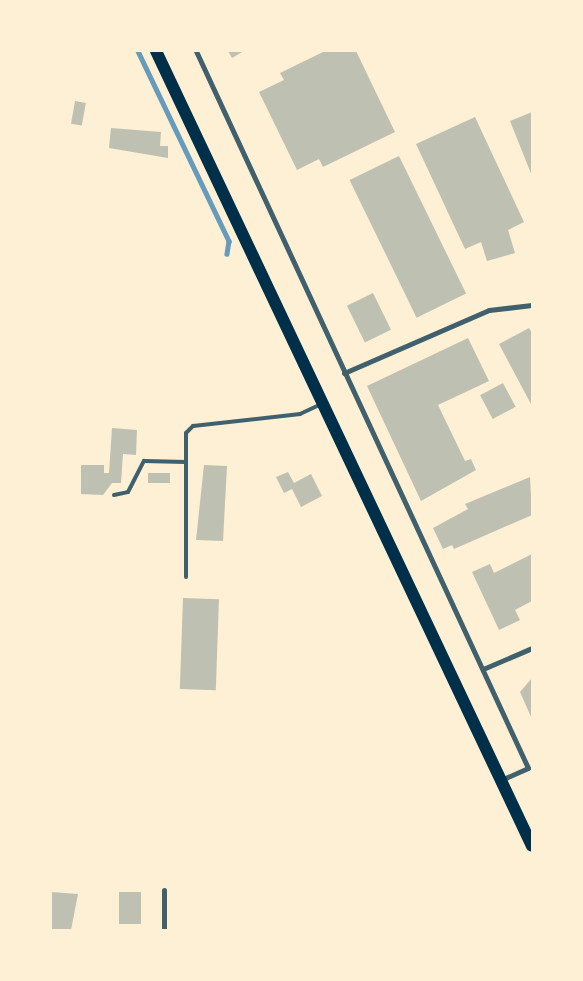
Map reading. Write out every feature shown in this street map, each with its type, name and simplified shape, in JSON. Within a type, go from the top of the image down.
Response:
[{"type":"main road","points":[[156,51],[321,404],[532,846]]},
{"type":"street","points":[[196,51],[344,373],[530,768],[501,781]]},
{"type":"street","points":[[344,373],[489,310],[532,305]]},
{"type":"street","points":[[483,669],[532,648]]},
{"type":"street","points":[[164,890],[164,930]]},
{"type":"lane","points":[[186,577],[186,433],[193,426],[300,414],[321,404]]},
{"type":"lane","points":[[114,495],[128,492],[144,461],[186,462]]},
{"type":"building","points":[[228,51],[244,51],[232,58]]},
{"type":"building","points":[[325,51],[356,51],[395,132],[323,167],[319,159],[297,170],[259,92],[284,80],[280,73]]},
{"type":"building","points":[[75,101],[86,103],[82,126],[71,124]]},
{"type":"building","points":[[532,112],[532,176],[510,121]]},
{"type":"building","points":[[475,117],[524,222],[508,230],[515,253],[487,261],[481,242],[465,249],[416,144]]},
{"type":"building","points":[[111,128],[161,132],[160,146],[168,146],[168,158],[109,148]]},
{"type":"building","points":[[399,156],[466,294],[417,318],[350,180]]},
{"type":"building","points":[[373,293],[391,330],[365,343],[347,306]]},
{"type":"building","points":[[529,328],[532,333],[532,406],[499,344]]},
{"type":"building","points":[[468,338],[489,381],[438,405],[465,461],[471,459],[476,470],[421,501],[367,386]]},
{"type":"building","points":[[503,383],[516,407],[493,419],[480,395]]},
{"type":"building","points":[[112,428],[137,430],[136,455],[123,454],[121,483],[112,483],[103,495],[81,494],[81,465],[104,465],[104,473],[109,473]]},
{"type":"building","points":[[204,465],[227,466],[223,541],[196,540]]},
{"type":"building","points":[[288,472],[294,483],[311,474],[322,496],[301,507],[292,489],[284,493],[276,477]]},
{"type":"building","points":[[148,473],[170,473],[170,483],[148,483]]},
{"type":"building","points":[[530,477],[532,515],[454,549],[452,545],[443,549],[433,528],[468,509],[465,504]]},
{"type":"building","points":[[532,554],[532,601],[515,610],[520,620],[499,630],[472,572],[490,564],[494,573]]},
{"type":"building","points":[[183,598],[219,599],[216,690],[180,689]]},
{"type":"building","points":[[532,678],[532,719],[520,692]]},
{"type":"building","points":[[51,892],[78,894],[71,930],[51,930]]},
{"type":"building","points":[[119,892],[141,892],[141,924],[119,924]]},
{"type":"waterway","points":[[138,51],[229,241],[227,254]]}]
